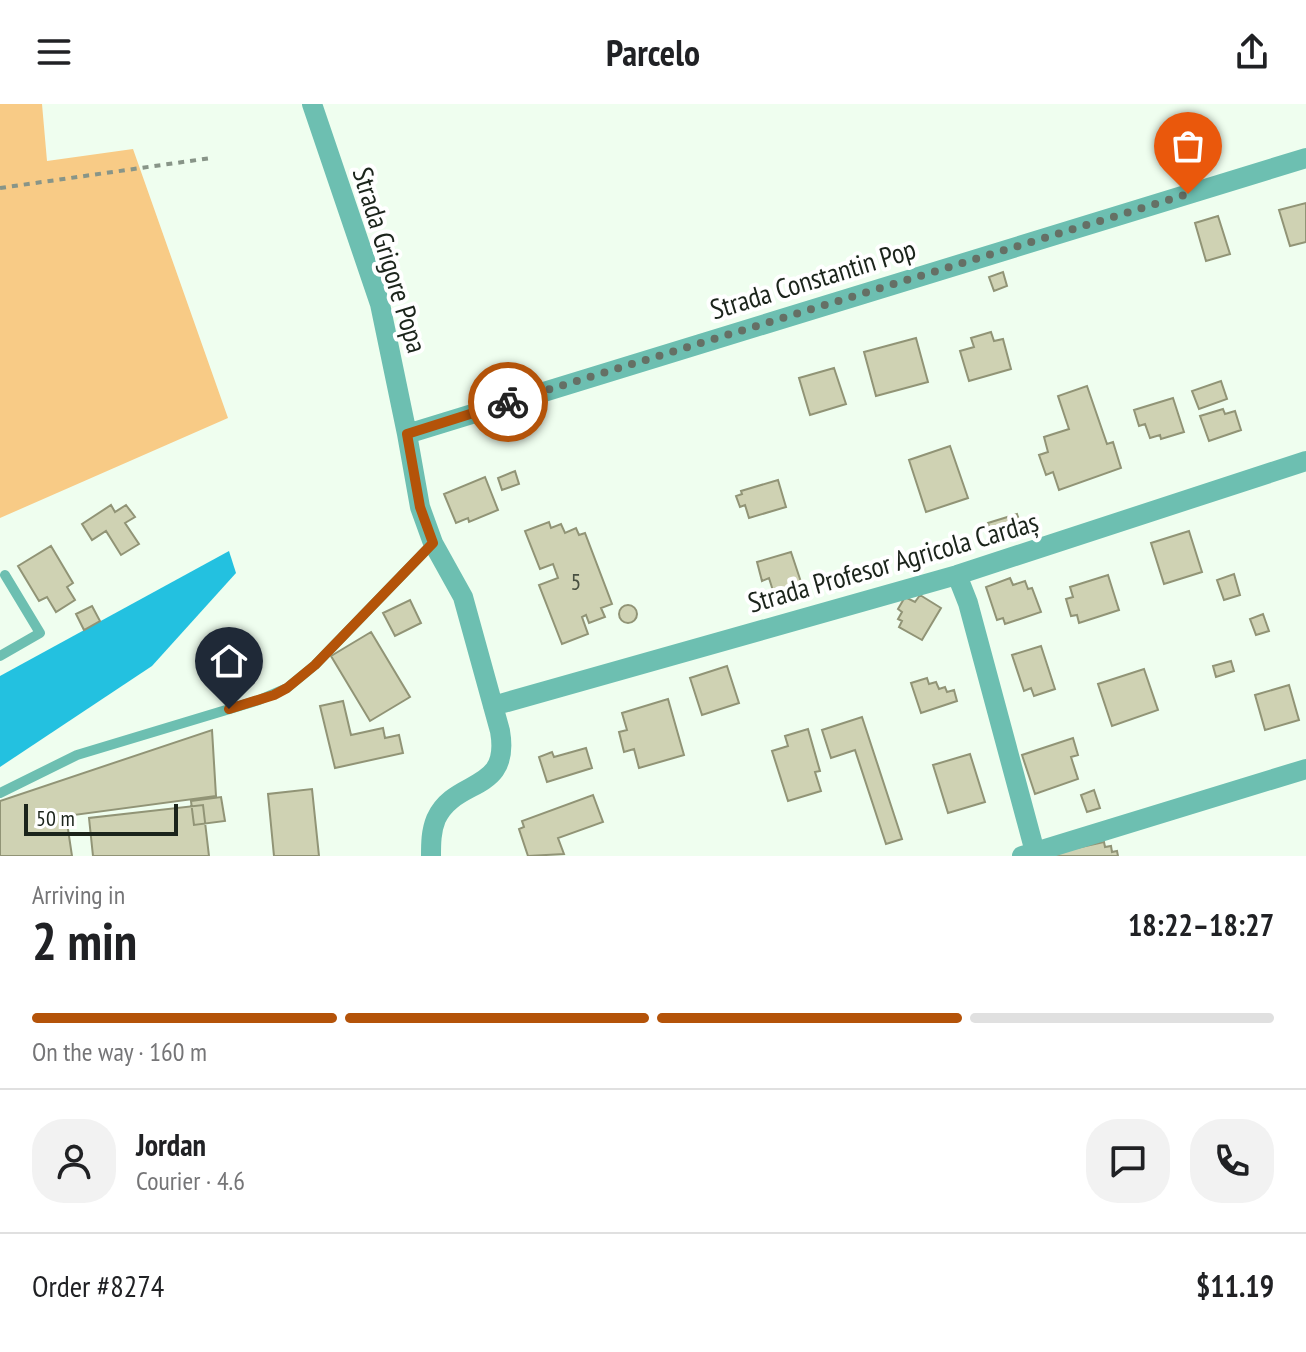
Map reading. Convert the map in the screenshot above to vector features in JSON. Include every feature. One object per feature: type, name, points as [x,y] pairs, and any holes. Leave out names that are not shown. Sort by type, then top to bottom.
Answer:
[{"type":"street","name":"Strada Grigore Popa","points":[[312,104],[380,304],[407,434]]},
{"type":"street","name":"Strada Constantin Pop","points":[[407,434],[1306,158]]},
{"type":"street","points":[[407,434],[420,507],[433,543],[463,597],[503,748],[498,768],[444,807],[436,819],[431,856]]},
{"type":"street","name":"Strada Profesor Agricola Cardaș","points":[[493,706],[957,575],[1306,461]]},
{"type":"street","points":[[957,575],[968,603],[1028,854],[1306,769]]},
{"type":"lane","points":[[0,793],[77,755],[259,700],[287,688],[315,665],[433,543]]},
{"type":"lane","points":[[0,656],[40,633],[5,575]]},
{"type":"path","points":[[0,188],[211,158]]},
{"type":"shaded area","points":[[0,104],[42,104],[47,161],[133,149],[228,418],[0,518]]},
{"type":"water","points":[[229,551],[236,573],[152,666],[0,767],[0,676]]},
{"type":"building","points":[[1306,203],[1306,242],[1290,246],[1279,210]]},
{"type":"building","points":[[1218,216],[1230,254],[1206,261],[1195,223]]},
{"type":"building","points":[[1003,272],[1007,286],[994,291],[989,277]]},
{"type":"building","points":[[991,332],[994,341],[1003,339],[1011,369],[969,381],[960,351],[974,347],[971,338]]},
{"type":"building","points":[[916,338],[928,382],[876,396],[864,352]]},
{"type":"building","points":[[834,368],[846,404],[810,415],[799,378]]},
{"type":"building","points":[[1221,381],[1227,399],[1199,409],[1192,391]]},
{"type":"building","points":[[1087,386],[1107,444],[1113,442],[1121,468],[1059,490],[1053,472],[1046,475],[1039,455],[1048,452],[1044,437],[1069,429],[1058,396]]},
{"type":"building","points":[[1173,398],[1184,432],[1161,439],[1160,435],[1150,438],[1145,424],[1139,426],[1134,410]]},
{"type":"building","points":[[1223,409],[1225,414],[1235,411],[1241,430],[1209,441],[1200,416]]},
{"type":"building","points":[[950,446],[968,498],[926,512],[909,460]]},
{"type":"building","points":[[515,471],[519,484],[502,490],[498,478]]},
{"type":"building","points":[[485,477],[498,510],[469,522],[468,518],[456,523],[444,494]]},
{"type":"building","points":[[778,480],[786,507],[749,518],[745,505],[740,507],[736,496],[742,494],[741,491]]},
{"type":"building","points":[[111,505],[115,512],[126,505],[135,517],[125,523],[139,544],[121,555],[106,531],[92,540],[82,524]]},
{"type":"building","points":[[1017,514],[1023,531],[993,540],[988,523]]},
{"type":"building","points":[[549,522],[551,528],[561,524],[565,533],[576,528],[579,535],[585,533],[612,604],[601,608],[605,617],[589,623],[586,615],[582,617],[588,634],[562,644],[539,585],[558,578],[553,564],[540,569],[525,531]]},
{"type":"building","points":[[1189,531],[1202,572],[1164,584],[1151,543]]},
{"type":"building","points":[[51,546],[73,583],[67,587],[75,600],[56,612],[47,597],[39,601],[18,566]]},
{"type":"building","points":[[791,552],[802,585],[774,594],[769,578],[762,581],[757,562]]},
{"type":"building","points":[[1234,574],[1240,595],[1224,600],[1217,580]]},
{"type":"building","points":[[1108,575],[1119,610],[1079,623],[1077,615],[1071,616],[1066,599],[1073,597],[1070,587]]},
{"type":"building","points":[[1010,578],[1013,585],[1025,581],[1028,589],[1032,588],[1041,612],[1005,624],[1003,618],[997,620],[986,587]]},
{"type":"building","points":[[920,595],[941,608],[922,640],[899,627],[902,621],[898,619],[902,612],[898,609],[905,597],[915,602]]},
{"type":"building","points":[[410,600],[421,623],[395,636],[383,613]]},
{"type":"building","points":[[624,605],[632,605],[637,614],[635,621],[624,623],[619,618],[619,610]]},
{"type":"building","points":[[92,606],[100,621],[84,630],[76,614]]},
{"type":"building","points":[[1263,614],[1269,631],[1256,635],[1250,619]]},
{"type":"building","points":[[371,632],[410,697],[370,721],[331,656]]},
{"type":"building","points":[[1041,646],[1055,689],[1034,696],[1031,688],[1024,691],[1012,655]]},
{"type":"building","points":[[1231,661],[1234,671],[1216,677],[1213,666]]},
{"type":"building","points":[[727,666],[739,703],[702,715],[690,678]]},
{"type":"building","points":[[1144,669],[1158,710],[1112,726],[1098,684]]},
{"type":"building","points":[[927,678],[929,684],[936,682],[939,689],[945,687],[947,692],[954,690],[957,701],[921,713],[911,683]]},
{"type":"building","points":[[1289,685],[1299,720],[1265,730],[1255,695]]},
{"type":"building","points":[[668,699],[684,755],[639,768],[634,749],[624,752],[619,732],[627,730],[622,713]]},
{"type":"building","points":[[343,701],[351,735],[383,728],[385,738],[399,735],[403,753],[335,768],[320,706]]},
{"type":"building","points":[[862,717],[902,839],[886,844],[855,750],[831,758],[822,730]]},
{"type":"building","points":[[808,729],[820,771],[815,772],[821,791],[788,801],[772,751],[788,746],[785,736]]},
{"type":"building","points":[[212,730],[216,796],[66,816],[72,856],[0,856],[0,801]]},
{"type":"building","points":[[1073,738],[1078,755],[1071,757],[1078,779],[1035,794],[1022,755]]},
{"type":"building","points":[[586,748],[592,768],[547,782],[539,757],[552,752],[554,757]]},
{"type":"building","points":[[970,754],[985,802],[948,813],[933,765]]},
{"type":"building","points":[[312,789],[319,856],[274,856],[268,794]]},
{"type":"building","points":[[1094,790],[1100,808],[1087,812],[1081,795]]},
{"type":"building","points":[[593,795],[603,822],[558,838],[564,854],[528,856],[519,829],[524,827],[522,821]]},
{"type":"building","points":[[221,797],[225,821],[194,825],[191,801]]},
{"type":"building","points":[[203,805],[209,856],[93,856],[89,818]]},
{"type":"building","points":[[1104,842],[1105,847],[1111,846],[1112,852],[1117,851],[1118,856],[1040,856]]},
{"type":"way so far","points":[[508,402],[1188,194]]},
{"type":"route","points":[[229,709],[287,688],[315,665],[433,543],[420,507],[407,434],[508,402]]}]
